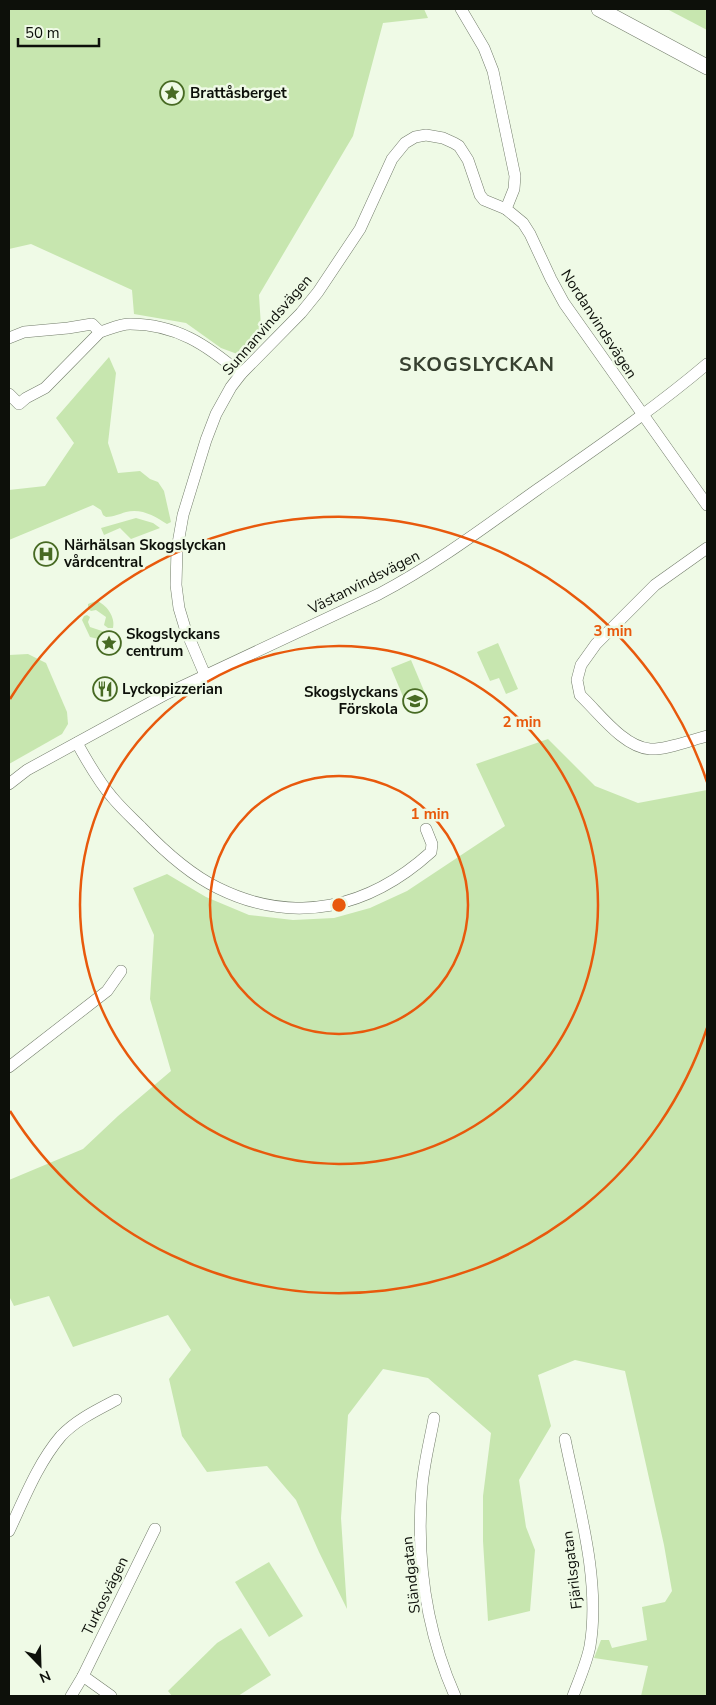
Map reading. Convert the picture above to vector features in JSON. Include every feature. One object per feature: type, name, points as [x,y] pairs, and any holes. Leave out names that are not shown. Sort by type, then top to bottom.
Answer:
[{"type":"main road","points":[[599,9],[707,67]]},
{"type":"street","points":[[461,9],[484,48],[497,85],[514,176],[514,189],[506,209]]},
{"type":"street","name":"Sunnanvindsvägen","points":[[205,675],[184,628],[177,600],[178,541],[183,515],[206,440],[216,414],[241,374],[301,313],[318,292],[360,229],[392,160],[404,143],[415,137],[426,135],[443,138],[454,143],[466,156],[480,195],[484,200],[506,209]]},
{"type":"street","name":"Nordanvindsvägen","points":[[506,209],[523,222],[560,297],[707,505]]},
{"type":"street","points":[[9,338],[24,332],[92,324],[100,332]]},
{"type":"street","points":[[9,394],[19,404],[45,388],[100,332],[129,324],[160,326],[179,332],[203,345],[241,374]]},
{"type":"street","name":"Västanvindsvägen","points":[[9,784],[27,770],[205,675],[379,594],[413,576],[642,415],[707,364]]},
{"type":"street","points":[[707,548],[656,585],[624,614],[596,644],[581,665],[577,680],[580,695],[628,741],[641,747],[651,749],[707,736]]},
{"type":"street","points":[[77,743],[94,772],[112,797],[160,846],[188,870],[217,888],[239,897],[272,906],[306,909],[329,907],[353,901],[374,892],[396,880],[431,852],[432,844],[426,829]]},
{"type":"street","points":[[9,1068],[107,991],[121,971]]},
{"type":"street","points":[[9,1531],[40,1468],[62,1435],[85,1416],[116,1400]]},
{"type":"street","name":"Sländgatan","points":[[434,1418],[422,1485],[420,1551],[428,1612],[444,1671],[454,1696]]},
{"type":"street","name":"Fjärilsgatan","points":[[565,1439],[588,1553],[594,1601],[590,1647],[573,1696]]},
{"type":"street","name":"Turkosvägen","points":[[72,1696],[155,1529]]},
{"type":"street","points":[[83,1676],[111,1696]]},
{"type":"green space","points":[[9,9],[424,9],[428,18],[383,23],[353,136],[259,295],[261,327],[256,349],[240,355],[221,348],[186,323],[134,314],[132,290],[31,244],[9,249]]},
{"type":"green space","points":[[667,9],[707,9],[707,30]]},
{"type":"green space","points":[[109,357],[116,373],[108,443],[118,473],[140,471],[150,479],[158,482],[164,491],[171,522],[167,524],[153,516],[137,511],[106,517],[101,510],[93,505],[9,540],[9,490],[45,486],[74,443],[56,418]]},
{"type":"green space","points":[[136,518],[153,523],[160,528],[131,539],[120,528],[104,535],[101,528]]},
{"type":"green space","points":[[96,601],[100,602],[112,616],[113,628],[108,628],[104,625],[106,617],[96,610],[91,611],[88,609],[88,604]]},
{"type":"green space","points":[[87,615],[90,617],[88,622],[90,627],[105,632],[109,637],[108,640],[104,642],[90,637],[82,620]]},
{"type":"green space","points":[[498,643],[518,689],[506,694],[499,678],[490,681],[477,652]]},
{"type":"green space","points":[[28,654],[46,663],[67,712],[68,724],[62,734],[9,764],[9,655]]},
{"type":"green space","points":[[411,660],[427,698],[407,706],[391,668]]},
{"type":"green space","points":[[548,739],[595,786],[638,803],[707,790],[707,1696],[641,1696],[648,1666],[594,1658],[601,1640],[609,1640],[612,1648],[647,1640],[642,1607],[665,1602],[672,1591],[664,1545],[625,1371],[575,1360],[538,1375],[551,1426],[519,1480],[526,1527],[535,1550],[530,1611],[488,1621],[483,1541],[483,1496],[491,1433],[428,1378],[383,1369],[348,1415],[341,1518],[347,1609],[296,1500],[267,1466],[207,1472],[182,1436],[169,1379],[191,1350],[168,1315],[73,1347],[49,1296],[14,1306],[9,1296],[9,1180],[83,1149],[171,1071],[150,999],[154,935],[133,888],[167,874],[206,897],[249,915],[293,920],[334,918],[370,908],[407,891],[505,826],[476,764]]},
{"type":"green space","points":[[269,1562],[303,1616],[269,1637],[235,1582]]},
{"type":"green space","points":[[241,1628],[271,1675],[238,1696],[172,1696],[168,1691],[217,1643]]},
{"type":"place","name":"Brattåsberget","points":[[172,93]]},
{"type":"place","name":"Närhälsan Skogslyckan vårdcentral","points":[[46,554]]},
{"type":"place","name":"Skogslyckans centrum","points":[[109,643]]},
{"type":"place","name":"Lyckopizzerian","points":[[105,689]]},
{"type":"place","name":"Skogslyckans Förskola","points":[[415,701]]},
{"type":"district","name":"SKOGSLYCKAN","points":[[477,364]]}]
